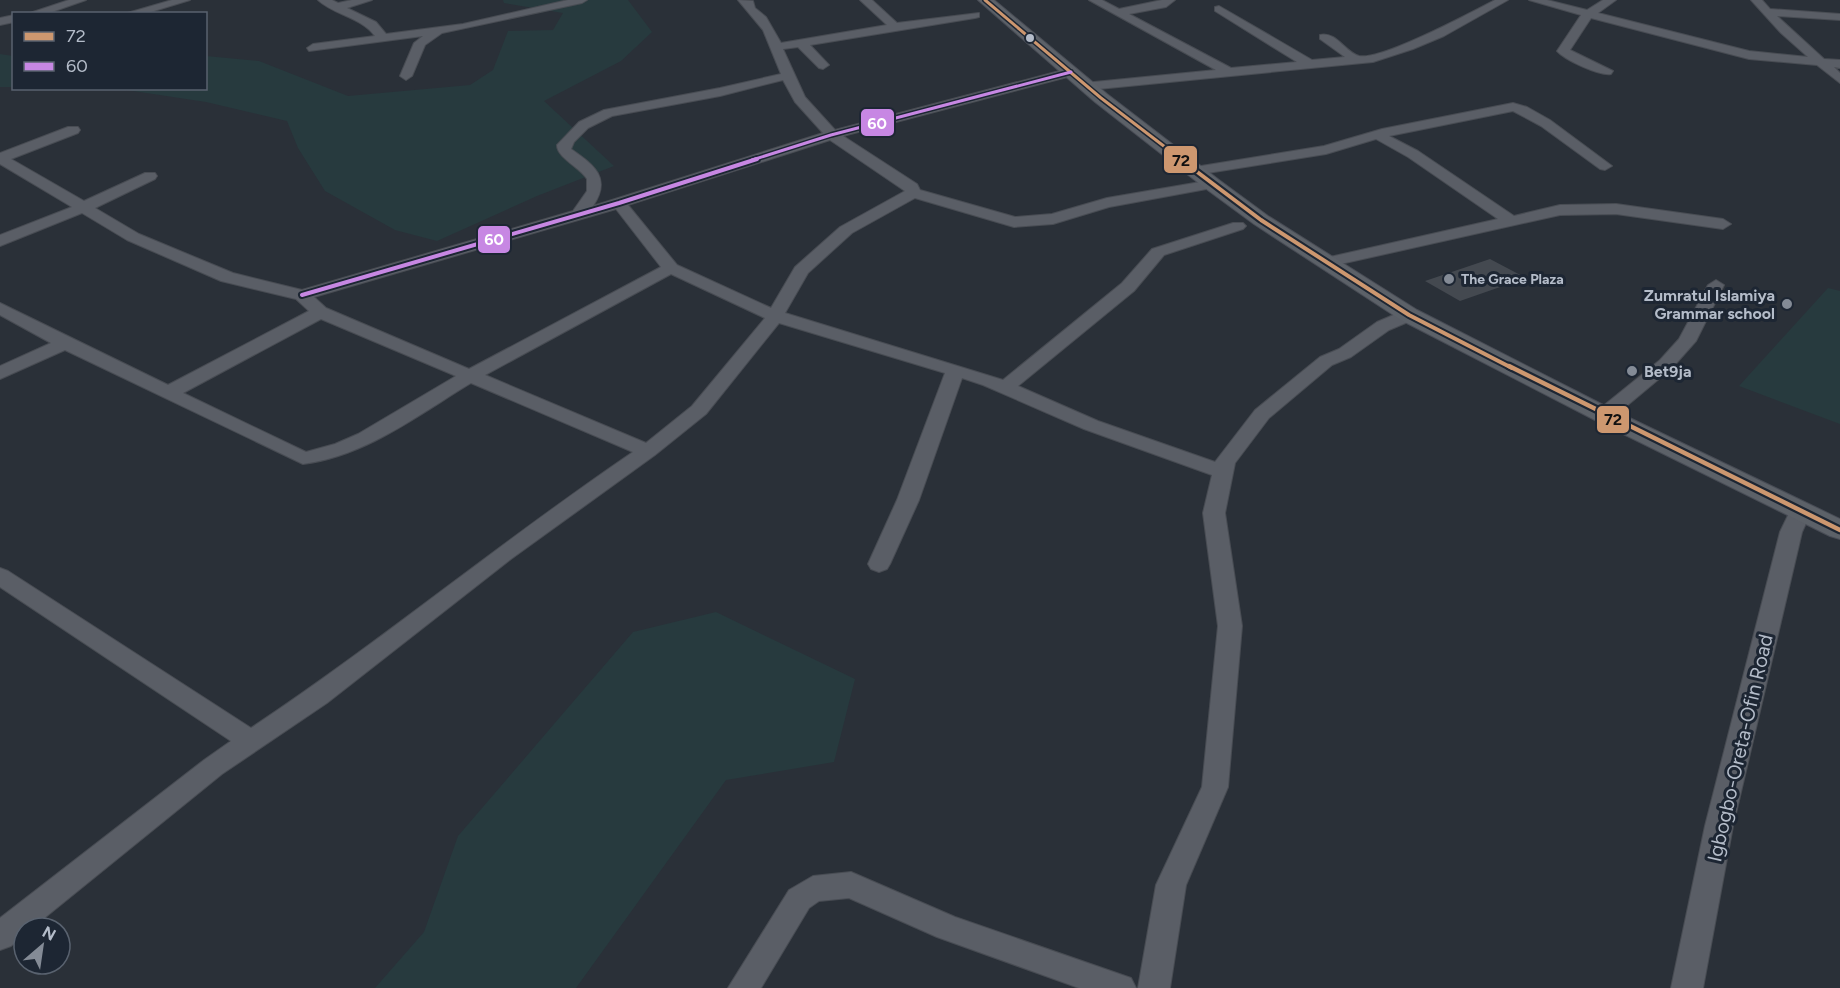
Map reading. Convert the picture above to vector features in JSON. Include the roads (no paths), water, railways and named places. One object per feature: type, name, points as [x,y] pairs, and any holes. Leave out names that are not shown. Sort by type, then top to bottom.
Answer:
[{"type":"main road","points":[[980,8],[1010,23],[1261,220],[1409,315],[1840,530]]},
{"type":"street","points":[[39,12],[81,0]]},
{"type":"street","points":[[137,12],[185,0]]},
{"type":"street","points":[[323,0],[372,24],[383,38]]},
{"type":"street","points":[[335,7],[367,0]]},
{"type":"street","points":[[313,48],[441,31],[582,0]]},
{"type":"street","points":[[743,0],[749,3],[749,9],[764,21],[777,47],[786,76],[800,100],[831,135],[912,187],[913,193]]},
{"type":"street","points":[[865,0],[894,27]]},
{"type":"street","points":[[1094,0],[1186,46],[1227,71]]},
{"type":"street","points":[[1118,13],[1162,5],[1170,0]]},
{"type":"street","points":[[1088,86],[1373,58],[1410,48],[1438,36],[1503,0]]},
{"type":"street","points":[[1534,0],[1749,55],[1840,64]]},
{"type":"street","points":[[1607,71],[1571,57],[1563,51],[1588,14],[1611,0]]},
{"type":"street","points":[[1756,0],[1840,80]]},
{"type":"street","points":[[777,47],[894,27],[980,8]]},
{"type":"street","points":[[1219,9],[1309,64]]},
{"type":"street","points":[[1767,12],[1840,17]]},
{"type":"street","points":[[406,76],[420,43],[441,31]]},
{"type":"street","points":[[1324,37],[1356,59]]},
{"type":"street","points":[[801,43],[823,65]]},
{"type":"street","points":[[302,295],[620,203],[831,135],[1071,72]]},
{"type":"street","points":[[580,213],[595,189],[594,178],[564,150],[564,145],[577,128],[592,119],[609,114],[786,76]]},
{"type":"street","points":[[0,936],[213,767],[318,696],[503,554],[648,451],[699,410],[754,345],[775,316],[801,270],[846,230],[913,193],[1014,222],[1053,219],[1204,177],[1326,150],[1378,135],[1517,107],[1533,114],[1589,157],[1605,166]]},
{"type":"street","points":[[0,158],[73,130]]},
{"type":"street","points":[[1378,135],[1413,154],[1512,221]]},
{"type":"street","points":[[0,158],[133,237],[227,276],[302,295],[320,312],[648,451]]},
{"type":"street","points":[[0,241],[82,208],[150,176]]},
{"type":"street","points":[[620,203],[670,268],[775,316],[1005,388],[1091,425],[1223,472]]},
{"type":"street","points":[[1327,262],[1560,210],[1616,209],[1723,224]]},
{"type":"street","points":[[1005,388],[1128,287],[1158,252],[1238,226]]},
{"type":"street","points":[[0,308],[65,343],[303,459],[318,459],[355,443],[473,375],[670,268]]},
{"type":"street","points":[[1604,414],[1666,364],[1687,341],[1716,285]]},
{"type":"street","points":[[168,393],[320,312]]},
{"type":"street","points":[[1154,988],[1171,885],[1215,787],[1230,626],[1214,513],[1225,462],[1262,414],[1326,361],[1345,353],[1383,326],[1409,315]]},
{"type":"street","points":[[0,373],[65,343]]},
{"type":"street","points":[[879,564],[908,500],[955,371]]},
{"type":"street","name":"Igbogbo-Oreta-Ofin Road","points":[[1687,988],[1730,781],[1791,532],[1801,510]]},
{"type":"street","points":[[0,576],[251,741]]},
{"type":"street","points":[[744,988],[799,899],[813,889],[851,885],[948,928],[1120,988]]},
{"type":"place","name":"The Grace Plaza","points":[[1449,279]]},
{"type":"place","name":"Zumratul Islamiya Grammar school","points":[[1787,304]]},
{"type":"place","name":"Bet9ja","points":[[1632,371]]}]
